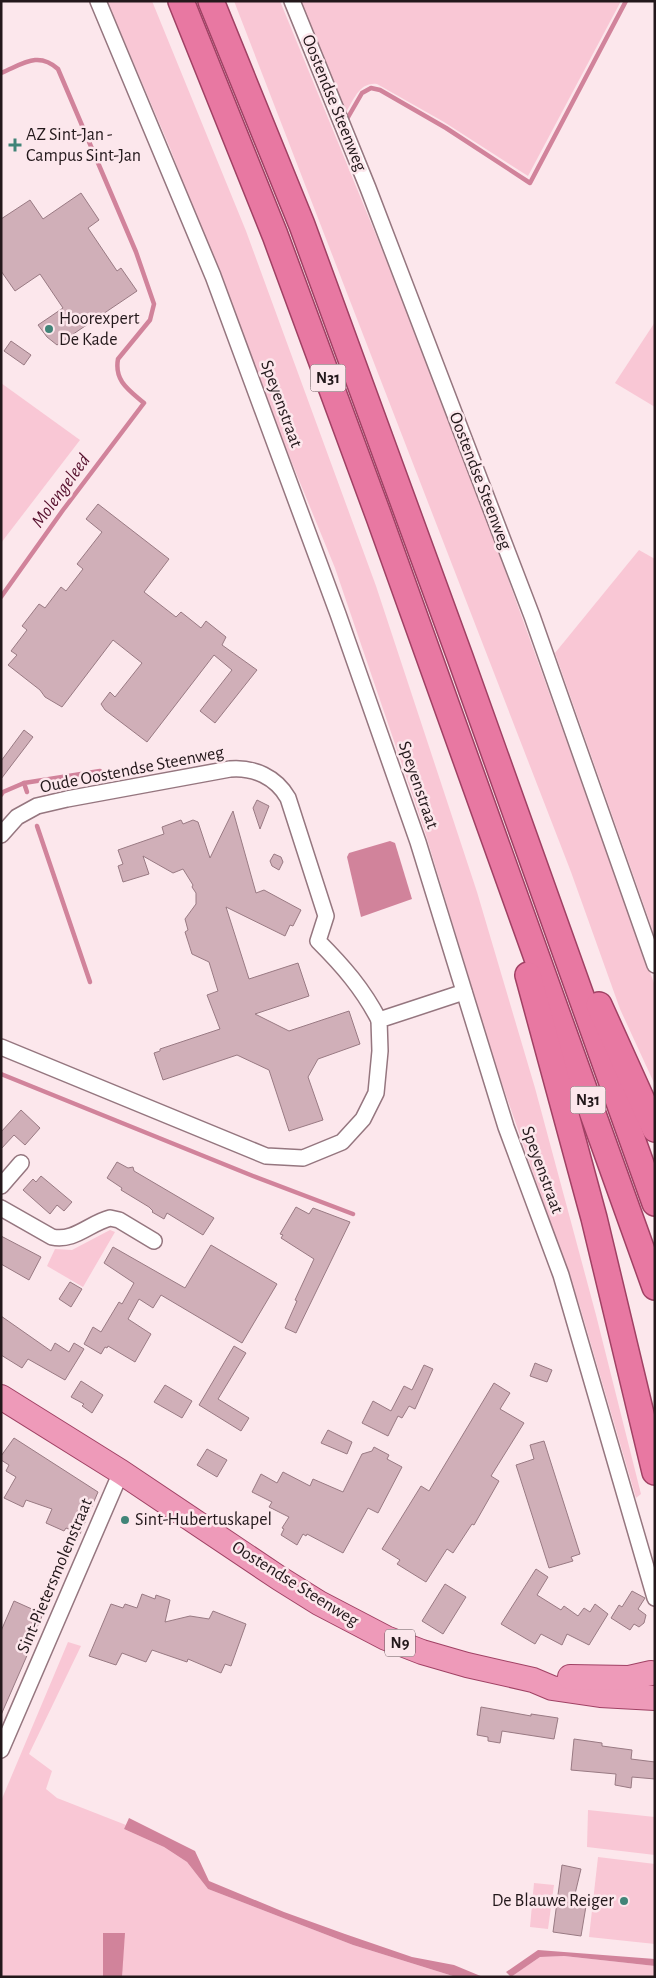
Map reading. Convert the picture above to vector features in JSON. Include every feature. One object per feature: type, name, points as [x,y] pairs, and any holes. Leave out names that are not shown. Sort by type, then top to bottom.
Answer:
[{"type":"highway","name":"N31","points":[[181,1],[275,235],[655,1287]]},
{"type":"highway","name":"N31","points":[[211,1],[302,225],[463,666],[655,1203]]},
{"type":"highway","points":[[521,913],[528,977],[594,1218],[655,1472]]},
{"type":"highway","points":[[573,972],[596,999],[655,1129]]},
{"type":"main road","name":"Oostendse Steenweg","points":[[1,1397],[120,1472],[279,1578],[386,1638],[422,1652],[467,1665],[533,1680],[553,1676],[601,1679],[629,1678],[654,1683]]},
{"type":"street","name":"Speyenstraat","points":[[98,1],[209,267],[254,384],[338,614],[418,842],[506,1127],[562,1275],[655,1598]]},
{"type":"street","name":"Oostendse Steenweg","points":[[292,1],[368,188],[532,616],[655,965]]},
{"type":"street","name":"Oude Oostendse Steenweg","points":[[1,835],[17,817],[37,806],[67,799],[230,769],[241,768],[269,777],[278,783],[288,798],[326,916],[318,941],[344,967],[379,1020],[380,1052],[376,1094],[363,1119],[342,1142],[303,1158],[266,1156],[1,1047]]},
{"type":"street","points":[[379,1020],[464,992]]},
{"type":"street","points":[[1,1186],[20,1163]]},
{"type":"street","points":[[1,1208],[52,1237],[61,1239],[71,1237],[110,1218],[121,1222],[154,1241]]},
{"type":"street","name":"Sint-Pietersmolenstraat","points":[[1,1750],[120,1472]]},
{"type":"shaded area","points":[[107,1],[152,1],[246,231],[376,586],[477,892],[535,1088],[596,1315],[641,1494],[636,1498],[580,1307],[494,1061],[425,832],[335,568],[251,363],[170,148]]},
{"type":"shaded area","points":[[234,1],[280,1],[442,396],[655,986],[655,1085],[620,1009],[571,872]]},
{"type":"shaded area","points":[[299,1],[621,1],[528,176],[444,122],[377,84],[371,84],[361,89],[345,114]]},
{"type":"shaded area","points":[[655,322],[655,407],[615,383]]},
{"type":"shaded area","points":[[1,383],[80,440],[1,543]]},
{"type":"shaded area","points":[[639,550],[655,559],[655,937],[555,653]]},
{"type":"shaded area","points":[[390,841],[395,843],[412,899],[361,917],[347,857],[349,853]]},
{"type":"shaded area","points":[[110,1230],[115,1232],[83,1287],[47,1266],[55,1249],[72,1250]]},
{"type":"shaded area","points":[[68,1642],[81,1646],[29,1754],[52,1771],[46,1789],[57,1798],[126,1825],[124,1829],[164,1847],[187,1862],[208,1889],[353,1945],[456,1977],[1,1977],[1,1801]]},
{"type":"shaded area","name":"De Blauwe Reiger","points":[[588,1810],[655,1817],[655,1855],[587,1847]]},
{"type":"shaded area","points":[[129,1818],[195,1851],[209,1881],[284,1912],[345,1934],[412,1957],[454,1965],[483,1977],[456,1977],[353,1945],[208,1889],[187,1862],[164,1847],[124,1829]]},
{"type":"shaded area","name":"De Blauwe Reiger","points":[[598,1857],[655,1864],[655,1944],[589,1937]]},
{"type":"shaded area","name":"De Blauwe Reiger","points":[[534,1883],[554,1885],[548,1929],[530,1927]]},
{"type":"shaded area","points":[[103,1933],[125,1933],[122,1977],[103,1977]]},
{"type":"shaded area","points":[[538,1950],[655,1959],[655,1966],[564,1956],[540,1957],[511,1977],[506,1972]]},
{"type":"shaded area","points":[[564,1956],[655,1966],[655,1977],[511,1977],[540,1957]]},
{"type":"building","points":[[81,193],[99,220],[88,228],[117,271],[121,268],[137,291],[57,345],[47,337],[38,325],[63,308],[40,274],[15,291],[1,271],[1,219],[30,200],[43,219]]},
{"type":"building","points":[[11,341],[31,355],[24,365],[4,351]]},
{"type":"building","points":[[98,504],[169,559],[144,592],[176,617],[181,612],[201,628],[206,621],[226,637],[222,645],[257,670],[215,723],[200,711],[232,670],[214,655],[147,742],[105,710],[101,704],[110,692],[115,697],[142,663],[113,640],[62,707],[45,697],[40,690],[8,665],[17,655],[11,651],[27,630],[22,626],[39,604],[45,608],[61,587],[66,591],[83,569],[77,564],[102,532],[86,519]]},
{"type":"building","points":[[24,730],[33,737],[1,779],[1,761]]},
{"type":"building","points":[[257,800],[269,806],[260,829],[253,808]]},
{"type":"building","points":[[233,811],[256,893],[264,890],[301,910],[293,926],[290,925],[285,936],[226,907],[249,979],[298,963],[309,996],[255,1014],[289,1031],[349,1011],[360,1044],[318,1059],[308,1077],[323,1120],[289,1131],[269,1070],[237,1055],[163,1080],[154,1053],[160,1051],[160,1049],[220,1029],[207,995],[218,991],[209,962],[192,954],[185,932],[188,930],[185,919],[196,904],[196,893],[183,869],[173,873],[143,856],[149,874],[123,882],[118,866],[123,864],[118,850],[164,834],[162,827],[181,820],[183,824],[193,820],[198,822],[210,858]]},
{"type":"building","points":[[274,854],[281,857],[283,862],[279,870],[272,866],[270,861]]},
{"type":"building","points":[[21,1110],[40,1128],[25,1145],[14,1135],[1,1149],[1,1132]]},
{"type":"building","points":[[117,1162],[128,1168],[133,1167],[134,1171],[214,1218],[203,1235],[167,1213],[164,1219],[152,1212],[149,1207],[121,1190],[122,1188],[107,1178]]},
{"type":"building","points":[[41,1176],[72,1202],[64,1211],[57,1205],[50,1214],[23,1190],[33,1179],[36,1182]]},
{"type":"building","points":[[296,1207],[309,1214],[313,1208],[350,1222],[296,1333],[285,1328],[297,1301],[295,1300],[314,1259],[281,1238],[283,1235],[280,1234]]},
{"type":"building","points":[[1,1236],[41,1257],[29,1280],[1,1264]]},
{"type":"building","points":[[211,1245],[277,1284],[242,1343],[161,1295],[153,1308],[139,1299],[128,1319],[151,1334],[135,1362],[108,1346],[107,1348],[105,1347],[101,1354],[84,1344],[93,1327],[101,1332],[119,1302],[122,1304],[134,1283],[104,1263],[113,1247],[185,1288]]},
{"type":"building","points":[[70,1282],[82,1289],[71,1307],[59,1299]]},
{"type":"building","points":[[1,1316],[51,1351],[55,1343],[69,1352],[74,1343],[84,1349],[65,1380],[28,1359],[22,1368],[1,1355]]},
{"type":"building","points":[[234,1346],[246,1353],[218,1399],[249,1418],[241,1431],[199,1405]]},
{"type":"building","points":[[535,1363],[552,1370],[547,1382],[530,1376]]},
{"type":"building","points":[[424,1365],[433,1369],[415,1409],[409,1406],[402,1418],[398,1416],[388,1436],[362,1423],[373,1401],[391,1411],[404,1386],[412,1390]]},
{"type":"building","points":[[81,1381],[103,1395],[92,1413],[82,1406],[84,1404],[71,1397]]},
{"type":"building","points":[[494,1383],[510,1393],[500,1409],[524,1423],[491,1476],[499,1481],[474,1525],[472,1524],[453,1553],[447,1549],[426,1582],[397,1564],[400,1560],[382,1549],[421,1486],[429,1491]]},
{"type":"building","points":[[165,1385],[192,1401],[182,1418],[154,1402]]},
{"type":"building","points":[[328,1430],[352,1442],[347,1454],[321,1443]]},
{"type":"building","points":[[14,1438],[98,1492],[80,1534],[66,1528],[64,1531],[46,1523],[52,1509],[26,1500],[23,1507],[4,1498],[16,1477],[6,1471],[9,1465],[1,1460],[1,1456]]},
{"type":"building","points":[[544,1441],[580,1554],[571,1557],[573,1561],[549,1568],[516,1465],[534,1459],[530,1445]]},
{"type":"building","points":[[374,1447],[389,1455],[387,1459],[402,1467],[378,1513],[368,1508],[343,1553],[307,1534],[306,1536],[303,1534],[297,1545],[281,1535],[284,1529],[282,1528],[289,1517],[269,1507],[272,1502],[252,1492],[261,1474],[277,1483],[283,1472],[310,1486],[313,1479],[343,1492],[362,1454],[372,1451]]},
{"type":"building","points":[[207,1449],[227,1460],[217,1477],[197,1465]]},
{"type":"building","points":[[536,1569],[548,1577],[537,1595],[561,1610],[564,1606],[578,1616],[584,1608],[590,1612],[595,1604],[608,1614],[589,1645],[567,1634],[562,1645],[541,1634],[535,1644],[501,1624]]},
{"type":"building","points":[[445,1584],[466,1597],[443,1634],[422,1621]]},
{"type":"building","points":[[632,1591],[645,1598],[638,1609],[646,1615],[644,1623],[639,1627],[634,1624],[630,1630],[611,1618],[619,1605],[622,1607]]},
{"type":"building","points":[[142,1594],[155,1599],[156,1595],[170,1600],[165,1622],[190,1616],[209,1619],[213,1611],[246,1624],[231,1666],[225,1664],[221,1673],[188,1659],[187,1662],[152,1650],[146,1662],[122,1653],[116,1665],[89,1656],[111,1604],[123,1608],[125,1604],[137,1608]]},
{"type":"building","points":[[14,1601],[43,1614],[37,1627],[39,1628],[1,1715],[1,1631]]},
{"type":"building","points":[[481,1707],[531,1716],[531,1714],[558,1718],[554,1739],[502,1731],[500,1743],[488,1741],[488,1737],[477,1735]]},
{"type":"building","points":[[574,1739],[602,1743],[602,1746],[632,1750],[631,1759],[655,1762],[655,1779],[632,1777],[631,1788],[615,1785],[616,1774],[571,1770]]},
{"type":"building","points":[[562,1865],[581,1869],[575,1894],[587,1900],[581,1936],[553,1932]]},
{"type":"waterway","points":[[347,119],[362,93],[371,88],[380,90],[446,128],[530,183],[626,1]]},
{"type":"waterway","name":"Molengeleed","points":[[1,73],[23,63],[37,60],[44,61],[58,69],[136,252],[154,304],[150,320],[118,359],[117,367],[124,384],[144,403],[63,510],[1,597]]},
{"type":"waterway","points":[[27,792],[24,783],[100,771]]},
{"type":"waterway","points":[[1,795],[3,792],[24,783]]},
{"type":"waterway","points":[[37,826],[90,982]]},
{"type":"waterway","points":[[1,1074],[253,1176],[353,1214]]},
{"type":"place","name":"AZ Sint-Jan - Campus Sint-Jan","points":[[15,145]]},
{"type":"place","name":"Hoorexpert De Kade","points":[[49,329]]},
{"type":"place","name":"Sint-Hubertuskapel","points":[[125,1520]]},
{"type":"place","name":"De Blauwe Reiger","points":[[624,1901]]}]
